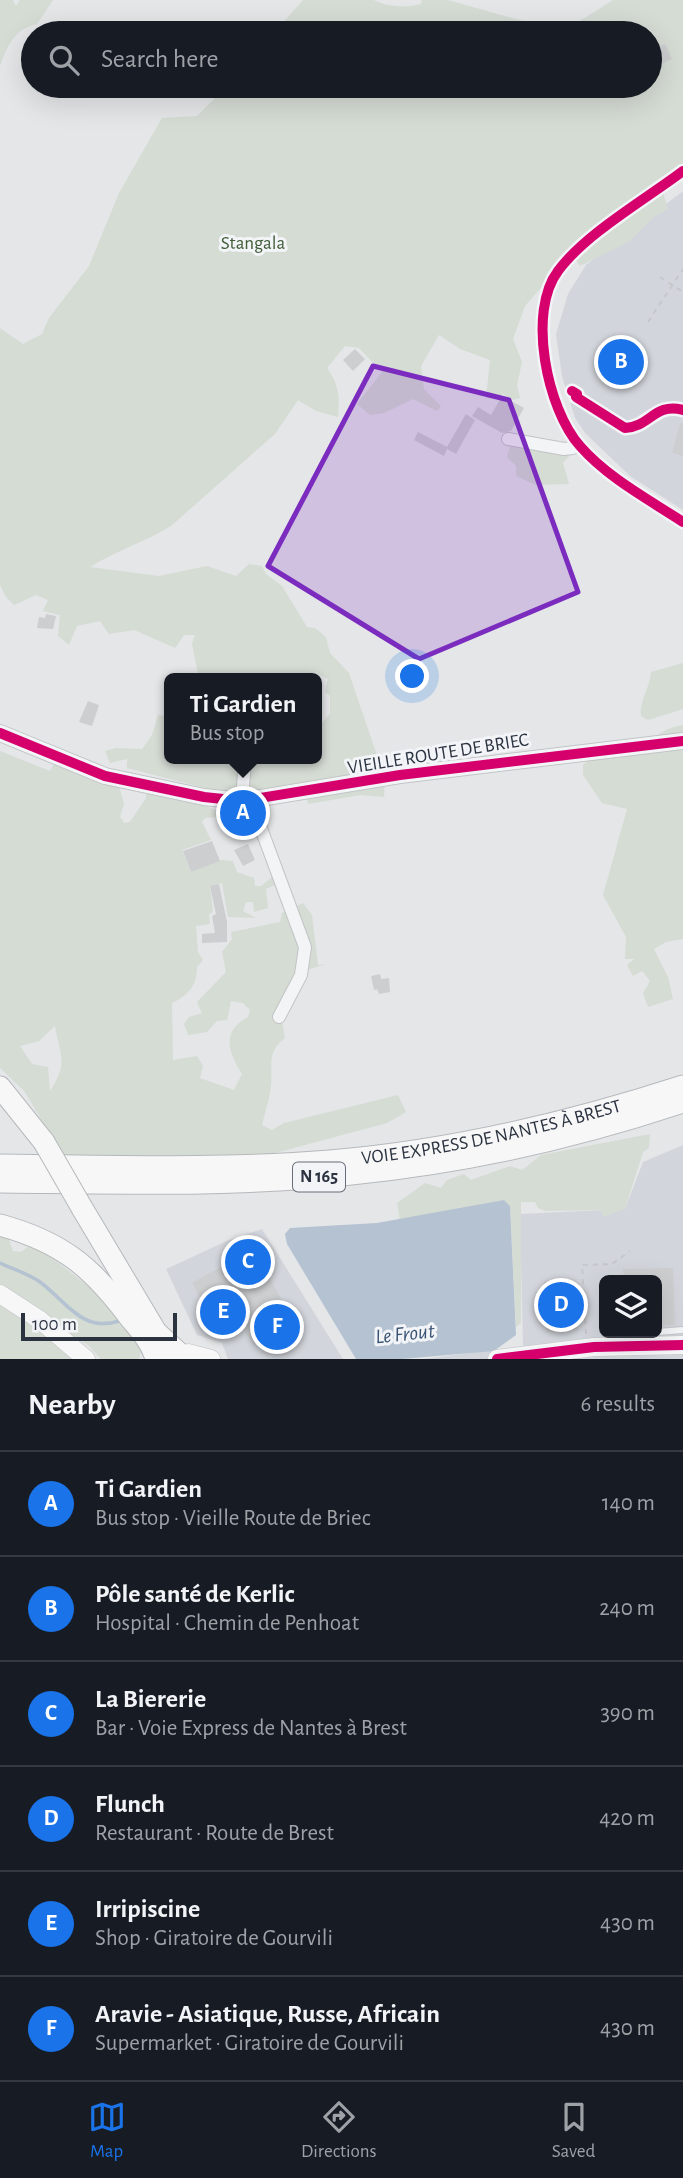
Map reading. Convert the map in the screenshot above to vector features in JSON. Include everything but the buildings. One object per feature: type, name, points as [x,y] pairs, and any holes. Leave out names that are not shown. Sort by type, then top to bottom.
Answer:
[{"type":"highway","name":"VOIE EXPRESS DE NANTES À BREST","points":[[0,1165],[211,1167],[367,1157],[530,1129],[683,1086]]},
{"type":"highway","points":[[0,1087],[44,1142],[156,1332],[174,1356]]},
{"type":"highway","name":"VOIE EXPRESS DE NANTES À BREST","points":[[0,1182],[175,1184],[350,1175],[485,1154],[683,1104]]},
{"type":"highway","points":[[0,1225],[44,1239],[87,1267],[144,1335],[156,1359]]},
{"type":"main road","points":[[0,1294],[40,1320],[86,1359]]},
{"type":"main road","points":[[534,1357],[586,1348],[608,1338]]},
{"type":"main road","points":[[617,1338],[683,1348]]},
{"type":"main road","points":[[503,1359],[683,1348]]},
{"type":"main road","points":[[174,1356],[195,1353],[212,1359]]},
{"type":"street","points":[[683,171],[575,252],[553,278],[545,294],[541,323],[546,360],[561,410],[577,443],[625,484],[683,522]]},
{"type":"street","points":[[508,439],[564,449],[573,448],[577,443]]},
{"type":"street","name":"VIEILLE ROUTE DE BRIEC","points":[[0,733],[105,776],[204,797],[248,800],[413,773],[683,741]]},
{"type":"street","points":[[245,764],[248,800],[305,947],[301,975],[279,1017]]},
{"type":"lane","points":[[662,1332],[683,1330]]},
{"type":"path","points":[[648,322],[683,269]]},
{"type":"path","points":[[660,277],[683,292]]},
{"type":"path","points":[[572,391],[577,394],[576,397],[625,428],[635,426],[664,408],[683,411]]},
{"type":"path","points":[[586,1348],[582,1265],[612,1264],[630,1251]]},
{"type":"highlighted area","points":[[373,366],[509,400],[578,592],[419,659],[268,566]]},
{"type":"shaded area","points":[[683,191],[683,510],[630,476],[585,433],[575,418],[562,376],[556,334],[568,294],[586,265]]},
{"type":"shaded area","points":[[683,1145],[683,1359],[424,1359],[523,1346],[520,1214],[625,1209],[643,1162]]},
{"type":"shaded area","points":[[262,1229],[343,1359],[228,1359],[222,1343],[197,1335],[166,1269],[229,1240]]},
{"type":"green space","points":[[0,0],[13,0],[16,6],[20,0],[53,0],[39,21],[21,21],[21,31],[13,39],[0,66]]},
{"type":"green space","name":"Stangala","points":[[303,0],[374,0],[403,6],[421,4],[422,0],[448,0],[523,21],[285,21]]},
{"type":"green space","name":"Stangala","points":[[613,0],[683,0],[683,164],[660,182],[668,209],[654,217],[629,242],[580,266],[571,253],[525,306],[513,339],[522,362],[517,385],[520,398],[513,400],[503,394],[498,399],[486,398],[490,360],[460,349],[439,335],[421,366],[424,389],[441,406],[437,411],[413,399],[384,413],[370,415],[357,404],[382,372],[359,348],[345,346],[327,368],[338,391],[338,417],[316,411],[298,400],[275,434],[171,526],[90,567],[159,576],[207,566],[236,576],[249,564],[262,566],[266,574],[282,586],[307,627],[315,628],[326,637],[330,653],[349,673],[385,779],[384,797],[361,795],[308,804],[306,784],[251,792],[249,787],[220,792],[127,768],[127,759],[110,763],[105,751],[116,748],[142,749],[152,735],[158,715],[164,716],[164,764],[322,764],[322,723],[330,714],[330,696],[325,692],[328,679],[322,673],[315,672],[198,673],[192,644],[195,635],[184,635],[175,648],[134,630],[109,634],[100,621],[77,626],[69,645],[58,636],[60,615],[43,611],[48,600],[36,595],[14,605],[0,585],[0,328],[23,344],[42,334],[49,318],[89,266],[119,193],[162,118],[197,116],[215,98],[662,98],[662,21],[580,21]]},
{"type":"green space","points":[[511,443],[572,453],[563,463],[569,484],[536,485],[516,476],[516,466],[507,457]]},
{"type":"green space","points":[[683,663],[683,709],[648,720],[641,716],[651,672]]},
{"type":"green space","points":[[683,725],[683,939],[666,942],[654,949],[668,977],[673,999],[648,1007],[643,993],[650,981],[642,971],[633,976],[627,965],[634,959],[625,959],[626,937],[603,895],[627,809],[602,803],[583,775],[583,765],[596,756],[640,748],[662,732]]},
{"type":"green space","points":[[0,751],[50,771],[54,764],[119,786],[124,804],[120,816],[124,823],[130,822],[146,798],[146,791],[189,799],[221,812],[218,817],[205,818],[202,822],[211,840],[182,850],[191,872],[222,860],[233,861],[237,872],[254,878],[255,886],[261,886],[272,877],[277,884],[266,889],[268,908],[254,912],[253,902],[246,902],[243,911],[256,918],[228,917],[222,883],[210,886],[213,912],[209,914],[210,924],[196,926],[198,952],[203,960],[197,967],[191,989],[172,1003],[173,1060],[197,1056],[203,1066],[200,1078],[234,1090],[242,1074],[231,1051],[230,1036],[233,1029],[248,1017],[250,1010],[243,1003],[231,1001],[227,1020],[217,1021],[207,1032],[188,1035],[184,1024],[189,1017],[202,1013],[197,1002],[226,972],[222,952],[232,939],[231,932],[280,922],[282,913],[303,903],[312,915],[318,965],[326,964],[298,973],[280,1011],[285,1038],[273,1054],[270,1090],[262,1125],[272,1130],[284,1123],[398,1095],[406,1112],[387,1123],[264,1156],[63,1157],[25,1092],[0,1068]],"holes":[[[55,1026],[61,1065],[60,1073],[50,1091],[48,1067],[32,1064],[20,1046],[39,1041]]]},
{"type":"green space","points":[[650,1134],[649,1148],[643,1152],[625,1209],[603,1217],[601,1210],[545,1211],[538,1208],[535,1202],[521,1202],[521,1323],[516,1327],[510,1206],[504,1200],[400,1220],[397,1203],[425,1183],[441,1188],[447,1180],[464,1174],[471,1180],[510,1166],[522,1170],[541,1155]]},
{"type":"green space","points":[[0,1230],[6,1231],[13,1251],[21,1252],[33,1243],[106,1300],[125,1322],[141,1351],[139,1359],[101,1359],[88,1345],[74,1337],[75,1359],[0,1359]]},
{"type":"water","points":[[504,1200],[510,1206],[516,1335],[494,1351],[402,1359],[356,1359],[287,1244],[285,1234],[290,1228],[377,1223]]},
{"type":"waterway","name":"Le Frout","points":[[0,1263],[40,1282],[85,1319],[106,1324],[119,1321]]},
{"type":"cycle path","points":[[683,171],[600,230],[558,271],[549,289],[544,310],[543,335],[550,385],[568,430],[591,458],[616,478],[683,522]]},
{"type":"cycle path","points":[[572,391],[577,394],[576,397],[625,428],[641,424],[666,409],[683,410]]},
{"type":"cycle path","points":[[0,733],[105,776],[204,797],[242,801],[400,775],[683,741]]},
{"type":"cycle path","points":[[497,1359],[594,1347],[683,1345]]},
{"type":"place","name":"Pôle santé de Kerlic","points":[[621,362]]},
{"type":"place","name":"Ti Gardien","points":[[243,813]]},
{"type":"place","name":"La Biererie","points":[[248,1262]]},
{"type":"place","name":"Flunch","points":[[561,1305]]},
{"type":"place","name":"Irripiscine","points":[[223,1312]]},
{"type":"place","name":"Aravie - Asiatique, Russe, Africain","points":[[277,1327]]}]
